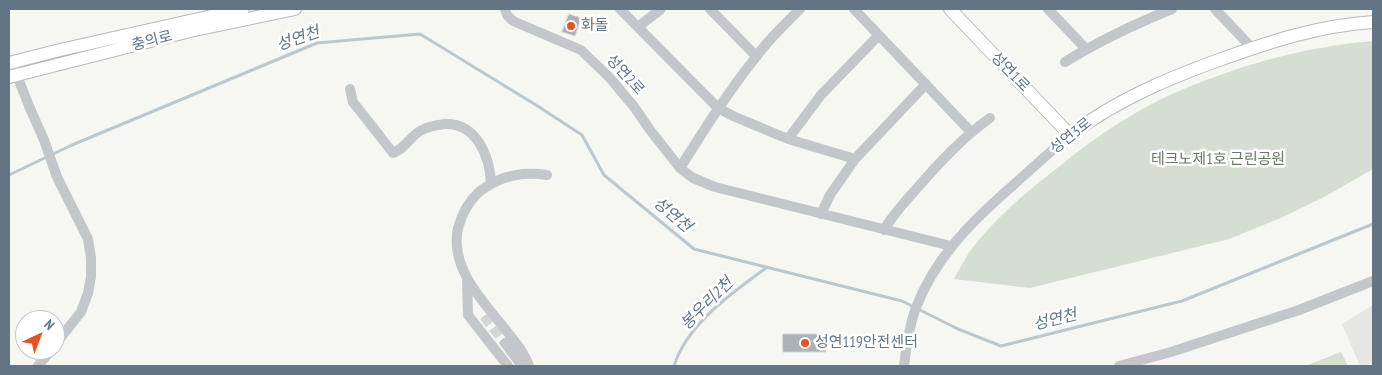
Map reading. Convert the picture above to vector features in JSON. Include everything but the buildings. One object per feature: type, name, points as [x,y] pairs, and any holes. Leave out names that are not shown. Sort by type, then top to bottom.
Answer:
[{"type":"main road","name":"충의로","points":[[10,63],[243,9]]},
{"type":"main road","name":"충의로","points":[[13,76],[190,31],[295,9]]},
{"type":"main road","name":"성연1로","points":[[950,9],[1070,135]]},
{"type":"main road","name":"성연3로","points":[[1070,135],[1099,115],[1181,74],[1282,38],[1344,25],[1373,22]]},
{"type":"main road","points":[[52,66],[50,57],[59,54],[60,50]]},
{"type":"street","name":"성연2로","points":[[505,9],[510,18],[518,24],[581,50],[610,78],[680,168],[693,178],[703,183],[951,246]]},
{"type":"street","points":[[620,9],[718,108],[788,139],[856,158]]},
{"type":"street","points":[[638,27],[661,9]]},
{"type":"street","points":[[710,9],[756,56]]},
{"type":"street","points":[[680,168],[718,108],[756,56],[800,9]]},
{"type":"street","points":[[854,9],[971,132]]},
{"type":"street","points":[[1048,9],[1086,49]]},
{"type":"street","points":[[1065,62],[1086,49],[1138,23],[1172,9]]},
{"type":"street","points":[[1216,9],[1252,48]]},
{"type":"street","points":[[788,139],[821,95],[879,35]]},
{"type":"street","points":[[10,63],[13,76],[44,140],[57,177],[88,239],[91,258],[91,277],[88,293],[82,312],[65,333]]},
{"type":"street","points":[[821,214],[830,195],[856,158],[926,84]]},
{"type":"street","points":[[350,89],[353,102],[393,153],[401,150],[412,137],[425,128],[451,124],[466,130],[478,141],[486,155],[490,168],[491,184]]},
{"type":"street","points":[[884,230],[916,188],[942,160],[971,132],[990,118]]},
{"type":"street","name":"성연3로","points":[[904,366],[915,312],[930,280],[951,246],[989,206],[1070,135]]},
{"type":"street","points":[[529,366],[523,352],[467,279],[460,262],[457,235],[460,219],[470,201],[491,184],[510,175],[535,173],[547,175]]},
{"type":"street","points":[[467,279],[468,315],[508,366]]},
{"type":"street","points":[[1119,366],[1171,352],[1299,310],[1373,280]]},
{"type":"street","points":[[505,343],[522,366]]},
{"type":"shaded area","points":[[1373,305],[1373,366],[1360,366],[1342,324]]},
{"type":"green space","name":"테크노제1호 근린공원","points":[[1373,41],[1373,169],[1324,197],[1283,217],[1229,239],[1030,288],[954,279],[974,246],[1012,205],[1078,151],[1137,112],[1182,90],[1243,67],[1307,50]]},
{"type":"green space","points":[[1341,352],[1348,366],[1305,366]]},
{"type":"waterway","name":"성연천","points":[[9,175],[72,145],[317,43],[420,34],[582,135],[604,175],[694,249],[902,301],[958,329],[1001,346],[1182,301],[1373,224]]},
{"type":"waterway","name":"봉우리2천","points":[[674,366],[689,336],[700,323],[725,299],[766,268]]},
{"type":"tunnel","points":[[484,316],[505,343]]},
{"type":"place","name":"화돌","points":[[571,26]]},
{"type":"place","name":"성연119안전센터","points":[[805,343]]}]
